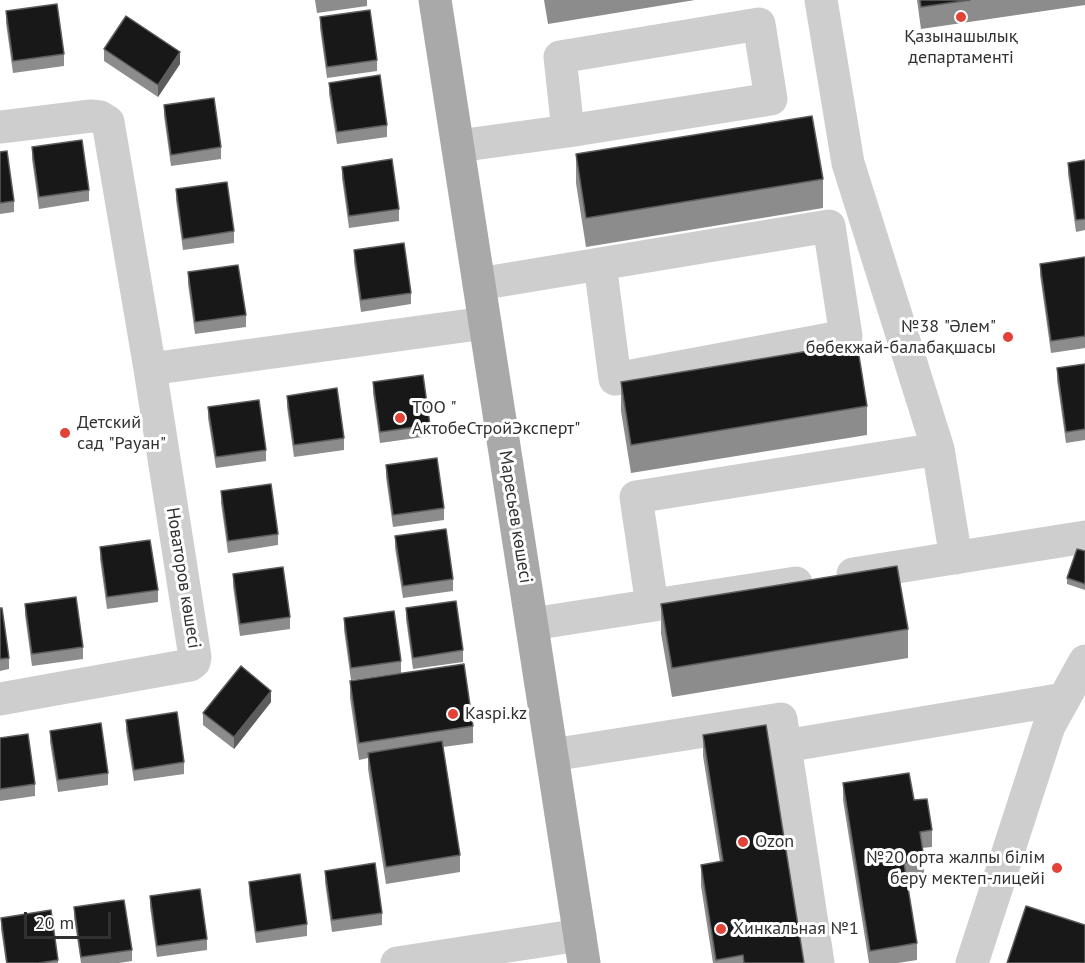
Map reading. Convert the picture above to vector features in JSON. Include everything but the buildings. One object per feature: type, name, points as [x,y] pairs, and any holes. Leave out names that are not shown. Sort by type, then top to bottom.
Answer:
[{"type":"main road","name":"Маресьев көшесі","points":[[435,0],[582,949]]},
{"type":"street","points":[[821,0],[848,163],[938,449],[956,558]]},
{"type":"street","points":[[458,146],[568,130],[771,99],[759,24],[560,57],[568,130]]},
{"type":"street","name":"Новаторов көшесі","points":[[0,127],[90,116],[100,117],[108,122],[150,369],[195,657],[194,662],[190,665],[0,699]]},
{"type":"street","points":[[479,284],[829,226],[846,336],[615,379],[600,264]]},
{"type":"street","points":[[150,369],[485,323]]},
{"type":"street","points":[[652,605],[636,497],[938,449]]},
{"type":"street","points":[[532,624],[1085,537]]},
{"type":"street","points":[[972,963],[1049,726],[1085,662]]},
{"type":"street","points":[[785,746],[1064,699]]},
{"type":"street","points":[[552,755],[781,719],[818,963]]},
{"type":"street","points":[[397,963],[582,949]]},
{"type":"place","name":"Қазынашылық департаменті","points":[[961,17]]},
{"type":"place","name":"№38 \"Әлем\" бөбекжай-балабақшасы","points":[[1008,337]]},
{"type":"place","name":"ТОО \" АктобеСтройЭксперт\"","points":[[400,418]]},
{"type":"place","name":"Детский сад \"Рауан\"","points":[[65,433]]},
{"type":"place","name":"Kaspi.kz","points":[[453,714]]},
{"type":"place","name":"Ozon","points":[[743,842]]},
{"type":"place","name":"№20 орта жалпы білім беру мектеп-лицейі","points":[[1057,868]]},
{"type":"place","name":"Хинкальная №1","points":[[721,929]]}]
